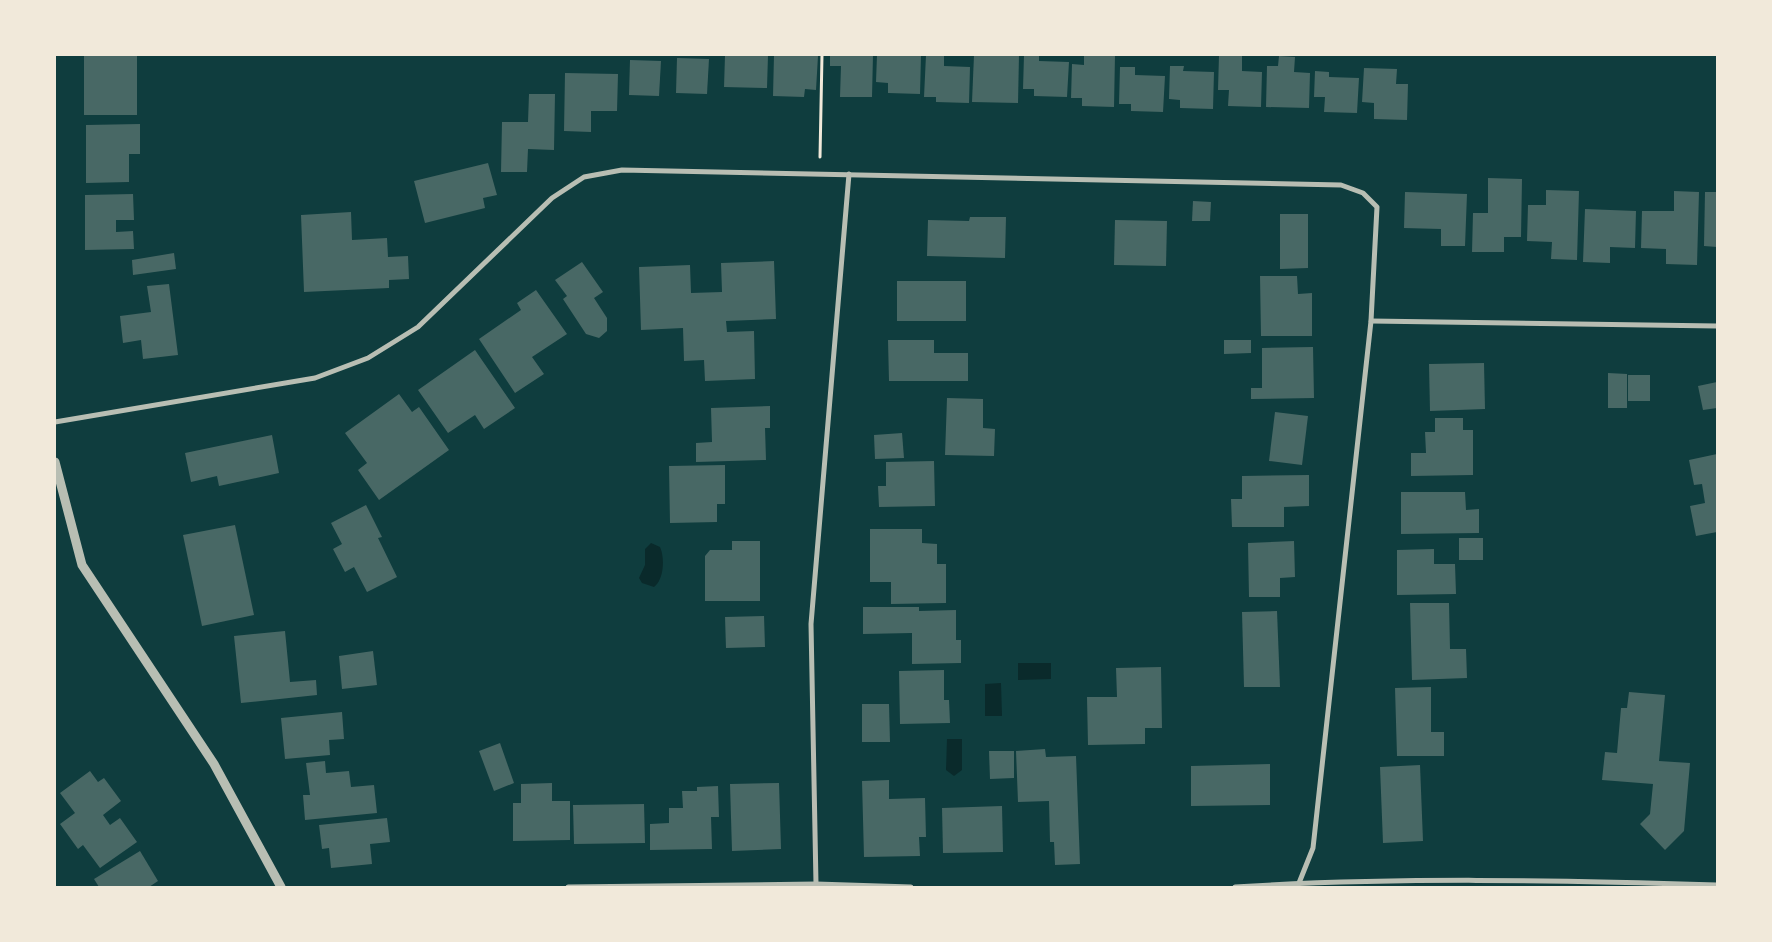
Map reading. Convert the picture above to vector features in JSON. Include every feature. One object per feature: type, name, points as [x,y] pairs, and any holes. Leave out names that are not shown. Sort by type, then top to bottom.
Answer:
[{"type":"street","points":[[55,422],[315,378],[368,358],[418,327],[552,198],[584,177],[622,170],[819,172],[1341,185],[1363,193],[1377,207],[1371,321],[1313,848],[1299,883]]},
{"type":"street","points":[[816,884],[811,624],[849,174]]},
{"type":"street","points":[[1371,321],[1717,326]]},
{"type":"street","points":[[55,462],[82,565],[214,764],[281,887]]},
{"type":"street","points":[[1235,887],[1299,883],[1554,880],[1717,885]]},
{"type":"street","points":[[568,887],[816,884],[911,887]]},
{"type":"path","points":[[819,172],[822,55]]},
{"type":"water","points":[[651,543],[660,547],[663,557],[662,574],[654,587],[642,583],[639,578],[645,565],[645,549]]},
{"type":"water","points":[[1018,663],[1051,663],[1051,679],[1018,680]]},
{"type":"water","points":[[1001,683],[1002,716],[985,716],[985,684]]},
{"type":"water","points":[[947,739],[962,739],[962,770],[954,776],[946,770]]},
{"type":"building","points":[[84,55],[137,55],[137,115],[84,115]]},
{"type":"building","points":[[725,55],[768,55],[767,88],[724,87]]},
{"type":"building","points":[[774,55],[818,56],[816,90],[805,89],[804,97],[773,96]]},
{"type":"building","points":[[830,55],[873,55],[872,97],[840,97],[841,66],[830,66]]},
{"type":"building","points":[[877,55],[921,55],[920,94],[888,93],[888,83],[876,82]]},
{"type":"building","points":[[926,55],[944,55],[944,66],[970,67],[969,103],[936,102],[936,97],[924,97]]},
{"type":"building","points":[[974,55],[1019,55],[1018,103],[972,102]]},
{"type":"building","points":[[1024,55],[1039,55],[1039,61],[1069,62],[1067,97],[1034,96],[1034,89],[1023,89]]},
{"type":"building","points":[[1084,55],[1115,55],[1114,107],[1082,106],[1082,98],[1071,98],[1072,64],[1084,65]]},
{"type":"building","points":[[1219,55],[1242,56],[1242,71],[1262,72],[1261,107],[1228,106],[1229,90],[1218,90]]},
{"type":"building","points":[[1279,56],[1295,57],[1294,72],[1310,73],[1309,108],[1266,107],[1267,66],[1278,66]]},
{"type":"building","points":[[677,58],[709,59],[707,94],[676,93]]},
{"type":"building","points":[[630,60],[661,61],[659,96],[629,95]]},
{"type":"building","points":[[1170,66],[1184,66],[1183,71],[1214,72],[1213,109],[1180,108],[1180,100],[1169,99]]},
{"type":"building","points":[[1120,67],[1135,67],[1135,75],[1165,76],[1163,112],[1131,111],[1131,104],[1119,104]]},
{"type":"building","points":[[1364,68],[1397,69],[1396,84],[1408,84],[1407,120],[1374,119],[1374,103],[1362,102]]},
{"type":"building","points":[[1315,71],[1329,72],[1329,77],[1359,78],[1357,113],[1324,112],[1325,97],[1314,97]]},
{"type":"building","points":[[565,73],[618,74],[617,111],[591,111],[591,132],[564,131]]},
{"type":"building","points":[[529,94],[555,94],[554,150],[528,149],[527,172],[501,172],[502,122],[528,122]]},
{"type":"building","points":[[140,124],[140,154],[129,154],[129,182],[86,183],[86,125]]},
{"type":"building","points":[[488,163],[497,195],[483,198],[485,208],[425,223],[414,181]]},
{"type":"building","points":[[1488,178],[1522,179],[1521,237],[1504,237],[1504,252],[1472,252],[1473,213],[1488,213]]},
{"type":"building","points":[[1546,190],[1579,191],[1577,260],[1551,259],[1552,242],[1527,241],[1528,205],[1546,205]]},
{"type":"building","points":[[1674,191],[1699,192],[1697,265],[1666,264],[1666,249],[1641,248],[1642,211],[1674,211]]},
{"type":"building","points":[[1405,192],[1467,194],[1465,246],[1441,246],[1441,229],[1404,228]]},
{"type":"building","points":[[1705,192],[1717,192],[1717,247],[1704,246]]},
{"type":"building","points":[[133,194],[134,220],[116,220],[116,232],[133,231],[134,249],[85,250],[85,195]]},
{"type":"building","points":[[1193,201],[1211,202],[1210,221],[1192,221]]},
{"type":"building","points":[[1585,209],[1636,211],[1635,248],[1610,247],[1610,263],[1583,262]]},
{"type":"building","points":[[351,212],[352,240],[387,238],[388,257],[408,256],[409,279],[389,280],[389,288],[304,292],[301,215]]},
{"type":"building","points":[[1280,214],[1308,214],[1308,268],[1280,269]]},
{"type":"building","points":[[970,217],[1006,217],[1005,258],[927,256],[928,220],[969,221]]},
{"type":"building","points":[[1115,220],[1167,221],[1166,266],[1114,265]]},
{"type":"building","points":[[174,253],[176,269],[133,275],[132,260]]},
{"type":"building","points":[[774,261],[776,319],[726,321],[727,332],[754,331],[755,379],[705,381],[704,360],[684,361],[683,328],[641,330],[639,267],[690,265],[691,293],[722,292],[721,263]]},
{"type":"building","points":[[582,262],[603,292],[594,298],[607,318],[607,331],[599,338],[586,334],[563,299],[567,296],[555,280]]},
{"type":"building","points":[[1260,276],[1297,276],[1298,294],[1312,293],[1312,336],[1261,336]]},
{"type":"building","points":[[897,281],[966,281],[966,321],[897,321]]},
{"type":"building","points":[[169,284],[178,355],[143,359],[141,340],[123,343],[120,316],[151,312],[147,286]]},
{"type":"building","points":[[536,290],[567,334],[532,357],[544,374],[515,393],[479,339],[521,310],[517,303]]},
{"type":"building","points":[[888,340],[934,340],[934,353],[968,353],[968,381],[889,381]]},
{"type":"building","points":[[1224,340],[1251,340],[1251,353],[1224,354]]},
{"type":"building","points":[[1313,347],[1314,398],[1251,399],[1251,388],[1262,388],[1262,348]]},
{"type":"building","points":[[475,350],[515,408],[484,429],[475,415],[448,433],[418,390]]},
{"type":"building","points":[[1484,363],[1485,409],[1430,411],[1429,364]]},
{"type":"building","points":[[1608,373],[1627,374],[1627,408],[1608,408]]},
{"type":"building","points":[[1628,375],[1650,375],[1650,401],[1628,401]]},
{"type":"building","points":[[1717,382],[1717,408],[1703,410],[1698,386]]},
{"type":"building","points":[[399,394],[412,412],[419,407],[449,450],[379,500],[358,470],[367,463],[345,433]]},
{"type":"building","points":[[947,398],[983,399],[983,428],[995,429],[994,456],[945,455]]},
{"type":"building","points":[[770,406],[770,428],[765,428],[766,460],[696,462],[696,443],[712,442],[711,408]]},
{"type":"building","points":[[1275,412],[1308,416],[1302,465],[1269,461]]},
{"type":"building","points":[[1435,418],[1463,418],[1463,430],[1473,430],[1473,475],[1411,476],[1411,453],[1426,453],[1425,432],[1435,432]]},
{"type":"building","points":[[902,433],[904,458],[875,459],[874,435]]},
{"type":"building","points":[[272,435],[279,473],[219,486],[217,476],[191,482],[185,453]]},
{"type":"building","points":[[1717,454],[1717,532],[1696,536],[1690,506],[1705,503],[1702,484],[1694,485],[1689,460]]},
{"type":"building","points":[[934,461],[935,506],[879,507],[878,486],[886,486],[886,462]]},
{"type":"building","points":[[725,465],[725,504],[717,504],[717,522],[670,523],[669,466]]},
{"type":"building","points":[[1309,475],[1309,506],[1284,507],[1284,527],[1232,527],[1231,499],[1242,499],[1242,476]]},
{"type":"building","points":[[1401,492],[1465,492],[1466,510],[1479,509],[1479,533],[1401,534]]},
{"type":"building","points":[[366,505],[382,537],[378,538],[397,577],[367,592],[354,567],[345,572],[333,549],[342,544],[331,523]]},
{"type":"building","points":[[235,525],[254,615],[202,626],[183,535]]},
{"type":"building","points":[[870,529],[922,529],[922,543],[937,544],[937,564],[946,564],[946,603],[891,604],[891,582],[870,582]]},
{"type":"building","points":[[1459,538],[1483,538],[1483,560],[1459,560]]},
{"type":"building","points":[[732,541],[760,541],[760,601],[705,601],[705,556],[710,550],[732,550]]},
{"type":"building","points":[[1294,541],[1295,577],[1280,578],[1280,597],[1249,597],[1248,543]]},
{"type":"building","points":[[1434,549],[1434,564],[1455,564],[1456,594],[1397,595],[1397,550]]},
{"type":"building","points":[[1410,603],[1449,603],[1450,649],[1466,649],[1467,678],[1412,680]]},
{"type":"building","points":[[863,607],[919,607],[919,611],[956,610],[956,640],[961,640],[961,663],[912,664],[912,633],[863,634]]},
{"type":"building","points":[[1277,611],[1280,687],[1244,687],[1242,612]]},
{"type":"building","points":[[764,616],[765,647],[726,648],[725,617]]},
{"type":"building","points":[[285,631],[290,682],[316,680],[317,695],[241,703],[234,636]]},
{"type":"building","points":[[373,651],[377,685],[342,689],[339,656]]},
{"type":"building","points":[[1161,667],[1162,728],[1145,728],[1145,744],[1088,745],[1087,697],[1117,697],[1116,668]]},
{"type":"building","points":[[944,670],[944,700],[949,700],[950,723],[900,724],[899,671]]},
{"type":"building","points":[[1431,687],[1431,732],[1444,732],[1444,756],[1397,756],[1395,688]]},
{"type":"building","points":[[1629,692],[1665,695],[1659,761],[1690,763],[1684,831],[1665,850],[1640,824],[1650,814],[1653,784],[1602,780],[1605,752],[1617,753],[1621,708],[1627,708]]},
{"type":"building","points":[[862,704],[889,704],[890,742],[862,742]]},
{"type":"building","points":[[342,712],[344,739],[329,740],[330,755],[285,759],[281,718]]},
{"type":"building","points":[[500,743],[514,783],[494,791],[479,751]]},
{"type":"building","points":[[1045,749],[1046,757],[1076,756],[1080,864],[1055,865],[1054,842],[1050,842],[1049,801],[1018,802],[1016,751]]},
{"type":"building","points":[[989,751],[1014,751],[1014,778],[990,779]]},
{"type":"building","points":[[325,761],[326,773],[349,771],[351,787],[374,785],[377,813],[305,820],[303,795],[310,795],[306,763]]},
{"type":"building","points":[[1270,764],[1270,805],[1191,806],[1191,766]]},
{"type":"building","points":[[1420,765],[1423,841],[1383,843],[1380,767]]},
{"type":"building","points":[[90,771],[98,782],[104,778],[121,801],[103,815],[110,825],[120,818],[137,842],[100,868],[83,845],[78,849],[60,824],[75,813],[60,793]]},
{"type":"building","points":[[889,780],[889,799],[925,798],[926,837],[919,837],[920,856],[864,857],[862,781]]},
{"type":"building","points":[[552,783],[552,801],[570,801],[570,840],[513,841],[513,803],[521,803],[521,784]]},
{"type":"building","points":[[779,783],[781,849],[732,851],[730,784]]},
{"type":"building","points":[[718,786],[719,817],[711,817],[712,849],[650,850],[650,824],[669,823],[669,808],[683,808],[682,791],[697,791],[697,787]]},
{"type":"building","points":[[644,804],[645,843],[574,844],[573,805]]},
{"type":"building","points":[[1002,806],[1003,852],[943,853],[942,808]]},
{"type":"building","points":[[387,818],[390,842],[370,844],[372,864],[331,868],[329,848],[322,849],[319,825]]},
{"type":"building","points":[[140,851],[158,881],[149,887],[99,887],[94,879]]}]
